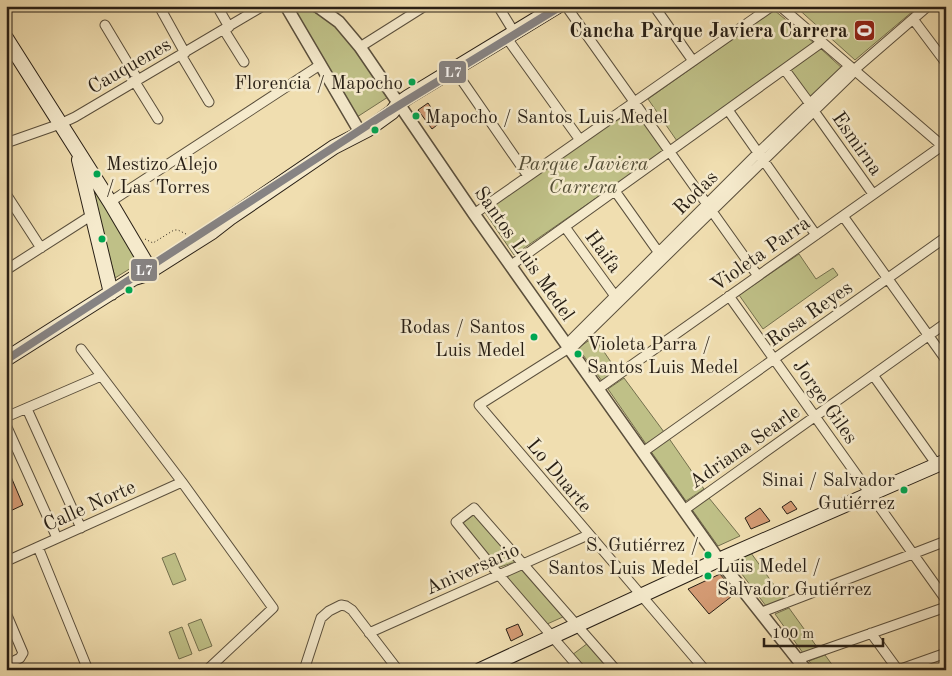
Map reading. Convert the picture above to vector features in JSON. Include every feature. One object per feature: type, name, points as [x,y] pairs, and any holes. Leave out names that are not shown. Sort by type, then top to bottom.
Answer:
[{"type":"main road","points":[[6,358],[212,232],[362,128],[392,112],[398,104],[558,6]]},
{"type":"main road","points":[[6,38],[110,202],[146,263]]},
{"type":"main road","points":[[76,150],[111,293]]},
{"type":"main road","points":[[134,278],[139,269],[146,263],[211,223],[230,218]]},
{"type":"main road","points":[[480,670],[720,560],[870,494],[942,465]]},
{"type":"street","points":[[159,6],[209,102]]},
{"type":"street","points":[[217,6],[244,62]]},
{"type":"street","name":"Cauquenes","points":[[6,143],[60,124],[227,29],[263,6]]},
{"type":"street","points":[[286,6],[320,65],[362,128]]},
{"type":"street","name":"Santos Luis Medel","points":[[317,6],[339,22],[360,47],[510,266],[684,510],[720,560],[806,670]]},
{"type":"street","points":[[360,47],[425,6]]},
{"type":"street","points":[[498,6],[510,34],[580,140]]},
{"type":"street","points":[[566,6],[758,276]]},
{"type":"street","points":[[654,6],[693,61]]},
{"type":"street","points":[[474,214],[772,6]]},
{"type":"street","points":[[780,6],[944,146]]},
{"type":"street","name":"Rodas","points":[[570,349],[812,108],[852,75],[854,70],[928,6]]},
{"type":"street","points":[[913,19],[946,63]]},
{"type":"street","points":[[105,25],[158,119]]},
{"type":"street","points":[[510,266],[822,42]]},
{"type":"street","points":[[110,202],[320,65]]},
{"type":"street","points":[[454,69],[528,176]]},
{"type":"street","name":"Esmirna","points":[[785,70],[873,194]]},
{"type":"street","points":[[728,110],[816,234]]},
{"type":"street","name":"Violeta Parra","points":[[598,389],[816,234],[944,146]]},
{"type":"street","points":[[615,191],[659,252]]},
{"type":"street","points":[[6,194],[41,248]]},
{"type":"street","name":"Rodas","points":[[570,349],[572,339],[659,252],[710,208]]},
{"type":"street","points":[[6,270],[92,215]]},
{"type":"street","points":[[843,216],[946,360]]},
{"type":"street","name":"Haifa","points":[[565,227],[615,296]]},
{"type":"street","name":"Rosa Reyes","points":[[643,452],[946,237]]},
{"type":"street","name":"Jorge Giles","points":[[729,296],[946,600]]},
{"type":"street","name":"Adriana Searle","points":[[684,510],[946,323]]},
{"type":"street","points":[[81,349],[182,482],[273,608],[207,670]]},
{"type":"street","name":"Lo Duarte","points":[[570,349],[479,405],[705,670]]},
{"type":"street","points":[[873,375],[942,465]]},
{"type":"street","points":[[6,417],[101,376]]},
{"type":"street","points":[[27,409],[81,528]]},
{"type":"street","points":[[6,425],[57,538]]},
{"type":"street","name":"Calle Norte","points":[[9,560],[182,482]]},
{"type":"street","points":[[581,670],[456,522],[474,508],[616,670]]},
{"type":"street","name":"Aniversario","points":[[369,633],[588,535]]},
{"type":"street","points":[[762,612],[946,541]]},
{"type":"street","points":[[38,547],[88,670]]},
{"type":"street","points":[[304,670],[320,618],[338,606],[344,605],[349,607],[398,670]]},
{"type":"street","points":[[798,659],[946,607]]},
{"type":"street","points":[[6,613],[22,649],[20,658],[6,665]]},
{"type":"street","points":[[871,633],[898,670],[946,653]]},
{"type":"green space","name":"Cancha Parque Javiera Carrera","points":[[795,6],[919,6],[855,60]]},
{"type":"green space","points":[[302,7],[316,13],[341,33],[361,57],[388,97],[357,117],[296,12],[298,8]]},
{"type":"green space","name":"Parque Javiera Carrera","points":[[774,10],[814,43],[677,141],[648,99]]},
{"type":"green space","points":[[820,48],[843,69],[810,98],[790,70]]},
{"type":"green space","name":"Parque Javiera Carrera","points":[[634,107],[664,151],[514,255],[484,211]]},
{"type":"green space","points":[[86,174],[139,263],[115,278],[115,277]]},
{"type":"green space","points":[[799,254],[816,279],[833,268],[838,275],[763,329],[739,295]]},
{"type":"green space","points":[[594,337],[617,371],[602,381],[578,348]]},
{"type":"green space","points":[[624,378],[664,432],[646,444],[608,389]]},
{"type":"green space","points":[[668,437],[704,489],[686,501],[650,450]]},
{"type":"green space","points":[[709,498],[740,536],[718,546],[691,508]]},
{"type":"green space","points":[[475,514],[515,562],[497,568],[462,524]]},
{"type":"green space","points":[[175,553],[186,580],[173,585],[162,558]]},
{"type":"green space","points":[[751,553],[784,599],[766,606],[732,561]]},
{"type":"green space","points":[[522,567],[565,616],[545,625],[502,577]]},
{"type":"green space","points":[[789,608],[817,647],[803,653],[775,614]]},
{"type":"green space","points":[[201,619],[212,646],[199,651],[188,624]]},
{"type":"green space","points":[[182,627],[192,654],[179,659],[169,632]]},
{"type":"green space","points":[[588,643],[612,670],[586,670],[572,655]]},
{"type":"green space","points":[[825,655],[836,670],[816,670],[809,661]]},
{"type":"building","points":[[428,103],[441,122],[432,129],[418,110]]},
{"type":"building","points":[[6,465],[23,505],[6,513]]},
{"type":"building","points":[[791,501],[797,509],[787,514],[782,507]]},
{"type":"building","points":[[760,508],[770,521],[751,529],[745,518]]},
{"type":"building","points":[[720,574],[736,593],[709,614],[688,589]]},
{"type":"building","points":[[518,624],[523,635],[511,641],[506,629]]},
{"type":"transit line","name":"L7","points":[[6,360],[388,112],[561,6]]},
{"type":"place","name":"Cancha Parque Javiera Carrera","points":[[864,30]]},
{"type":"place","name":"Florencia / Mapocho","points":[[412,82]]},
{"type":"place","name":"Mapocho / Santos Luis Medel","points":[[416,116]]},
{"type":"place","name":"Mestizo Alejo / Las Torres","points":[[97,174]]},
{"type":"place","name":"Rodas / Santos Luis Medel","points":[[534,337]]},
{"type":"place","name":"Violeta Parra / Santos Luis Medel","points":[[578,354]]},
{"type":"place","name":"Sinai / Salvador Gutiérrez","points":[[904,490]]},
{"type":"place","name":"S. Gutiérrez / Santos Luis Medel","points":[[708,555]]},
{"type":"place","name":"Luis Medel / Salvador Gutiérrez","points":[[708,576]]}]
